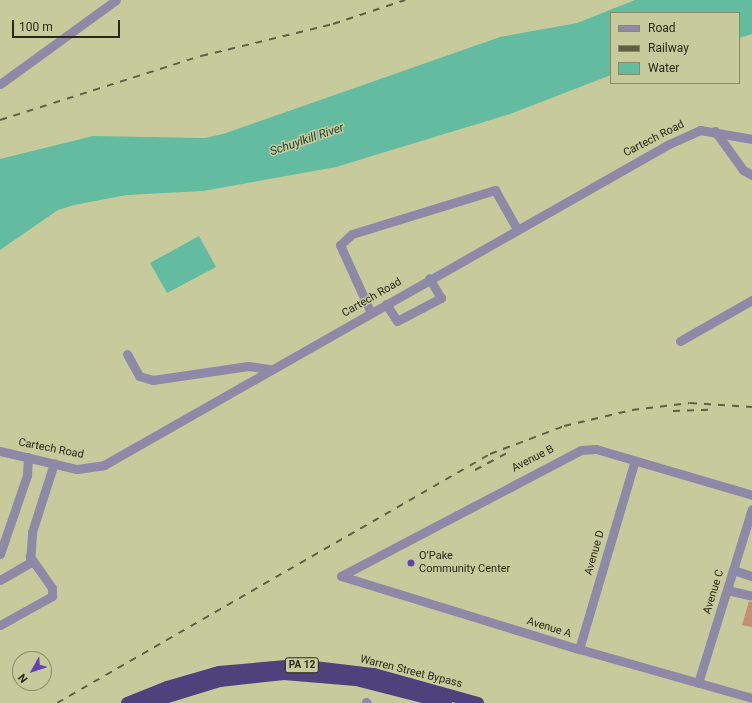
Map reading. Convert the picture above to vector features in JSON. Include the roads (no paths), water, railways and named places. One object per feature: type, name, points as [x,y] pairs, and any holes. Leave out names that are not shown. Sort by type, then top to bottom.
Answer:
[{"type":"highway","name":"Warren Street Bypass","points":[[127,703],[167,687],[219,672],[298,665],[374,674],[478,703]]},
{"type":"highway","name":"Warren Street Bypass","points":[[148,703],[220,681],[284,674],[356,680],[446,703]]},
{"type":"street","points":[[0,84],[116,0]]},
{"type":"street","name":"Cartech Road","points":[[0,451],[77,469],[104,465],[429,278],[669,144],[700,130],[716,131],[752,139]]},
{"type":"street","points":[[716,131],[743,170],[752,175]]},
{"type":"street","points":[[370,313],[340,245],[352,234],[495,190],[517,229]]},
{"type":"street","points":[[386,304],[398,322],[441,298],[429,278]]},
{"type":"street","points":[[680,342],[752,300]]},
{"type":"street","points":[[127,354],[139,376],[153,380],[227,368],[269,369]]},
{"type":"street","name":"Avenue B","points":[[341,576],[555,460],[581,450],[596,449],[634,463],[752,495]]},
{"type":"street","points":[[0,554],[27,475],[28,457]]},
{"type":"street","points":[[0,580],[30,563],[32,532],[54,463]]},
{"type":"street","name":"Avenue D","points":[[579,650],[634,463]]},
{"type":"street","name":"Avenue C","points":[[698,683],[752,509]]},
{"type":"street","points":[[0,625],[52,596],[52,588],[30,556]]},
{"type":"street","points":[[733,570],[752,576]]},
{"type":"street","name":"Avenue A","points":[[341,576],[579,650],[752,698]]},
{"type":"street","points":[[727,590],[752,596]]},
{"type":"water","name":"Schuylkill River","points":[[635,0],[752,0],[752,34],[740,38],[740,12],[610,12],[610,75],[510,114],[336,167],[203,191],[127,195],[74,205],[58,210],[0,250],[0,159],[93,136],[205,138],[223,134],[500,37],[577,23]]},
{"type":"water","points":[[199,236],[216,267],[167,293],[150,263]]},
{"type":"railway","points":[[0,120],[201,56],[333,24],[405,0]]},
{"type":"railway","points":[[57,703],[490,454],[564,426],[632,410],[690,403],[752,407]]},
{"type":"railway","points":[[673,411],[709,410]]},
{"type":"railway","points":[[475,470],[507,453]]},
{"type":"place","name":"O’Pake Community Center","points":[[411,563]]}]
